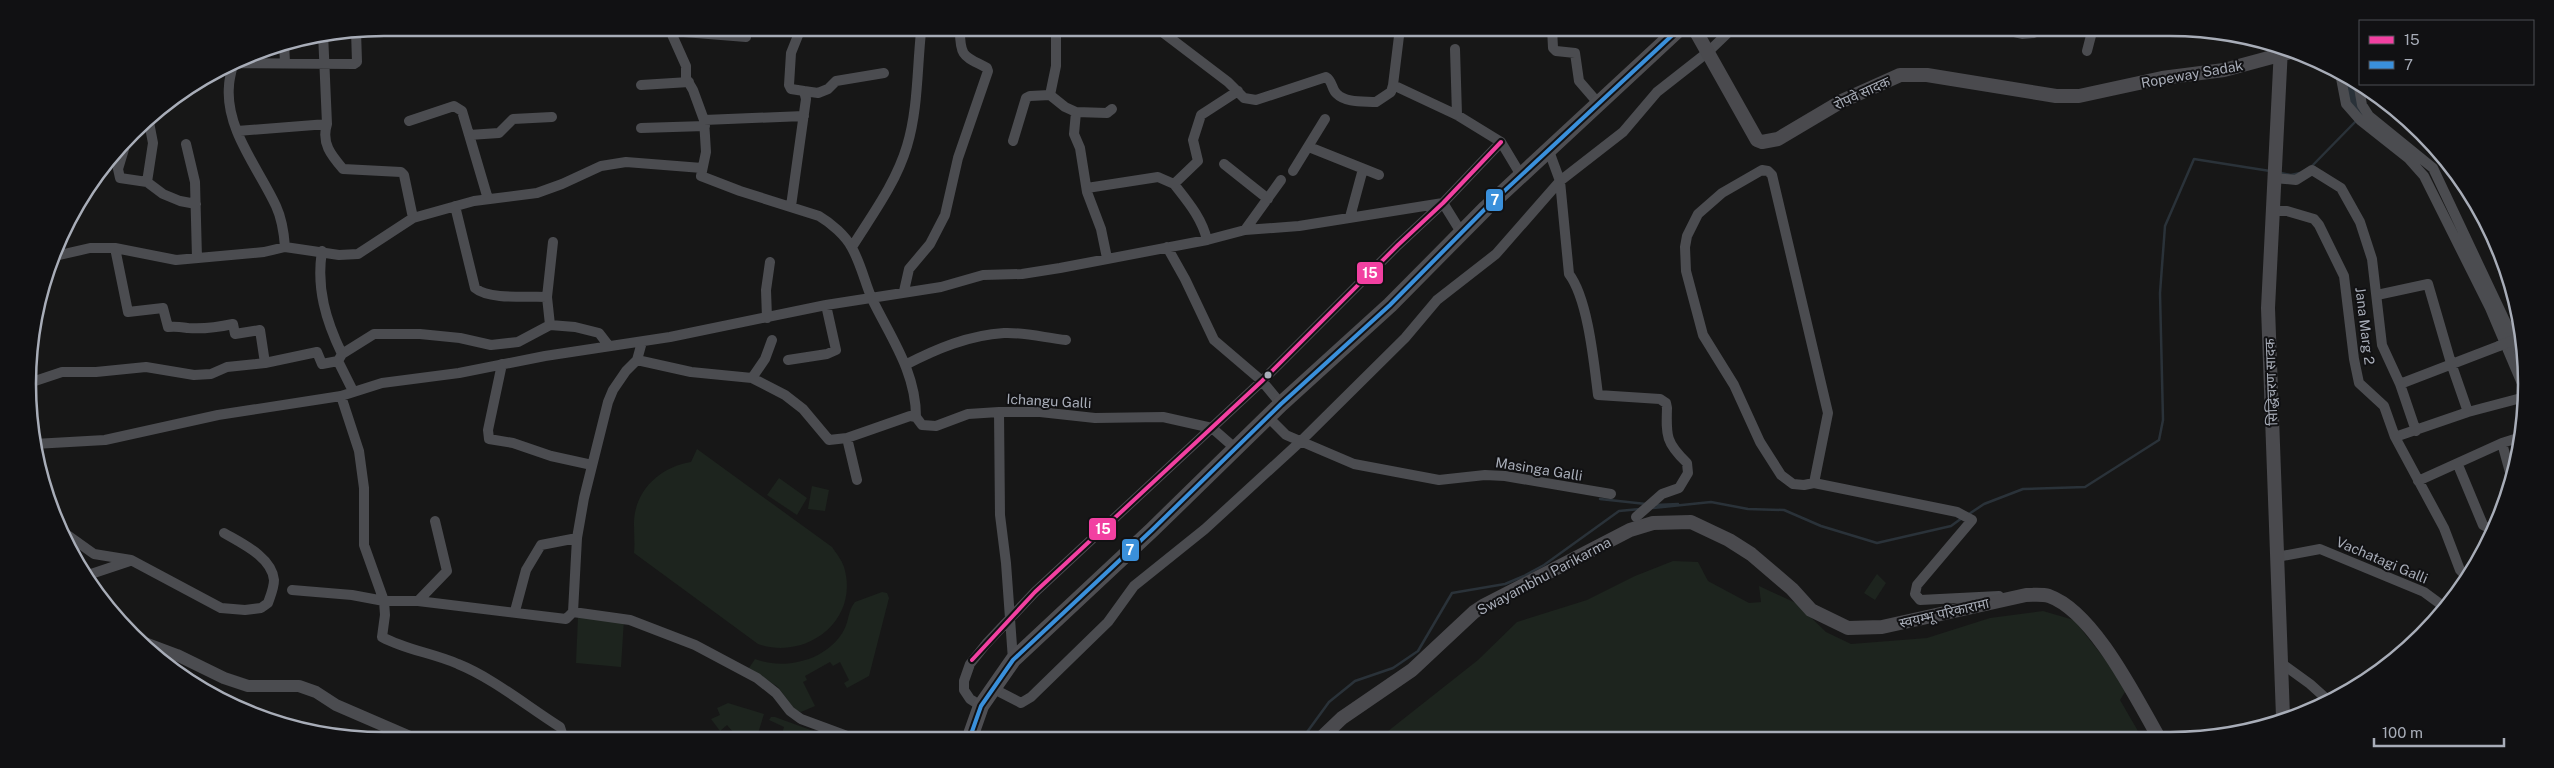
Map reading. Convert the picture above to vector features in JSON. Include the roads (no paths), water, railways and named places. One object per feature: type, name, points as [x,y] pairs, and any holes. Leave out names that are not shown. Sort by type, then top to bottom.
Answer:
[{"type":"highway","points":[[972,732],[981,706],[1013,660],[1281,404],[1390,305],[1462,232],[1598,103],[1671,36]]},
{"type":"main road","name":"रोपवे सादक","points":[[1699,36],[1757,140],[1762,142],[1778,139],[1842,101],[1900,76],[1927,75],[2056,96],[2087,95],[2103,90]]},
{"type":"main road","name":"Ropeway Sadak","points":[[2103,90],[2162,78],[2224,70],[2275,53]]},
{"type":"main road","name":"सिद्धिचरण सादक","points":[[2280,54],[2268,308],[2283,713]]},
{"type":"main road","name":"स्वयम्भू परिकारामा","points":[[1691,522],[1729,540],[1751,554],[1792,589],[1811,610],[1848,628],[1882,627],[2026,595],[2040,594],[2060,602],[2096,636],[2114,660],[2156,732]]},
{"type":"main road","name":"Swayambhu Parikarma","points":[[1327,732],[1342,718],[1412,670],[1474,612],[1483,606],[1630,530],[1653,523],[1691,522]]},
{"type":"street","points":[[673,36],[686,66],[689,82],[704,123],[706,152],[701,176],[791,206],[828,222],[852,247],[872,299],[905,365],[916,396],[916,417],[922,425],[936,426],[968,414],[999,412]]},
{"type":"street","points":[[736,36],[746,37]]},
{"type":"street","points":[[798,36],[791,54],[791,89],[818,92],[828,89],[836,81],[884,73]]},
{"type":"street","points":[[852,247],[895,178],[907,148],[918,80],[922,36]]},
{"type":"street","points":[[904,291],[909,269],[930,244],[944,215],[958,158],[988,71],[987,68],[965,56],[960,49],[960,36]]},
{"type":"street","points":[[1050,95],[1056,66],[1056,36]]},
{"type":"street","points":[[1170,36],[1238,91],[1244,98],[1256,100],[1326,77],[1329,79],[1336,94],[1350,100],[1376,102],[1391,92],[1399,36]]},
{"type":"street","points":[[1552,36],[1553,48],[1556,51],[1575,53],[1579,81],[1598,103]]},
{"type":"street","points":[[992,688],[1022,703],[1031,697],[1108,622],[1134,586],[1205,530],[1301,441],[1405,338],[1437,300],[1496,254],[1560,181],[1623,132],[1658,92],[1708,52],[1725,36]]},
{"type":"street","points":[[2087,51],[2091,36]]},
{"type":"street","points":[[252,63],[354,64],[357,62],[356,37]]},
{"type":"street","points":[[323,42],[327,124],[325,142],[333,157],[343,169],[401,172],[404,175],[413,218]]},
{"type":"street","points":[[1455,49],[1457,114]]},
{"type":"street","points":[[284,51],[285,62]]},
{"type":"street","points":[[232,71],[229,87],[231,110],[237,131],[277,207],[284,227],[286,247]]},
{"type":"street","points":[[641,86],[689,82]]},
{"type":"street","points":[[2342,82],[2346,104],[2360,120],[2408,158],[2424,176],[2490,308],[2518,373]]},
{"type":"street","points":[[1393,85],[1457,114],[1501,142],[1522,177]]},
{"type":"street","points":[[791,206],[804,116],[804,91]]},
{"type":"street","points":[[1174,184],[1198,161],[1193,140],[1201,115],[1238,91]]},
{"type":"street","points":[[2360,93],[2362,105],[2369,116],[2433,168],[2514,333]]},
{"type":"street","points":[[1014,141],[1026,98],[1030,96],[1050,95],[1065,107],[1076,112],[1107,113],[1112,110]]},
{"type":"street","points":[[409,121],[454,106],[462,111],[488,199]]},
{"type":"street","points":[[1076,112],[1074,134],[1080,148],[1091,205],[1101,229],[1107,258]]},
{"type":"street","points":[[642,128],[804,116]]},
{"type":"street","points":[[470,135],[499,133],[514,119],[552,117]]},
{"type":"street","points":[[1293,171],[1310,147],[1325,119]]},
{"type":"street","points":[[237,131],[327,124]]},
{"type":"street","points":[[147,182],[153,143],[150,127]]},
{"type":"street","points":[[981,706],[970,699],[964,690],[966,671],[986,644],[1035,592],[1262,381],[1398,245],[1443,204],[1501,142]]},
{"type":"street","points":[[186,144],[195,182],[197,258]]},
{"type":"street","points":[[1310,147],[1379,175]]},
{"type":"street","points":[[1548,151],[1560,181],[1569,274],[1575,282],[1579,295],[1593,354],[1598,395],[1660,399],[1666,403],[1667,440],[1675,452],[1688,463],[1688,472],[1679,488],[1662,494],[1636,517]]},
{"type":"street","points":[[122,156],[118,169],[120,178],[147,182],[163,194],[180,201],[196,204]]},
{"type":"street","points":[[62,254],[90,248],[115,248],[176,260],[286,247],[339,255],[358,254],[413,218],[488,199],[538,193],[601,166],[626,162],[702,168]]},
{"type":"street","points":[[1224,164],[1268,199]]},
{"type":"street","points":[[1350,217],[1364,169]]},
{"type":"street","points":[[1814,484],[1828,413],[1772,175],[1768,171],[1762,170],[1722,192],[1698,214],[1691,224],[1684,247],[1686,271],[1703,335],[1734,385],[1752,428],[1781,475],[1793,484],[1814,484],[1957,512],[1972,520],[1917,585],[1915,594],[1920,600],[2026,595]]},
{"type":"street","points":[[2275,172],[2296,180],[2312,170],[2341,188],[2360,222],[2372,259],[2382,345],[2400,384],[2416,430]]},
{"type":"street","points":[[1087,188],[1158,177],[1174,184],[1198,216],[1204,227],[1207,240]]},
{"type":"street","points":[[1245,230],[1280,180]]},
{"type":"street","points":[[42,444],[105,440],[218,415],[341,396],[353,390],[382,383],[459,373],[502,364],[642,342],[826,305],[872,299],[904,291],[941,286],[983,275],[1050,270],[1207,240],[1245,230],[1300,226],[1443,204]]},
{"type":"street","points":[[1443,204],[1462,232]]},
{"type":"street","points":[[455,206],[475,288],[481,293],[491,295],[547,297]]},
{"type":"street","name":"Jana Marg 2","points":[[2273,211],[2288,211],[2314,218],[2319,225],[2344,276],[2354,359],[2359,383],[2384,406],[2395,437],[2444,528],[2462,572]]},
{"type":"street","points":[[550,326],[547,297],[553,242]]},
{"type":"street","points":[[1167,247],[1185,279],[1214,340],[1262,381],[1281,404]]},
{"type":"street","points":[[115,248],[128,312],[163,308],[168,327],[180,325],[187,328],[233,324],[235,334],[260,330],[265,363]]},
{"type":"street","points":[[322,251],[322,304],[326,320],[353,390]]},
{"type":"street","points":[[767,318],[766,290],[770,262]]},
{"type":"street","points":[[2377,294],[2428,284],[2450,364],[2468,412]]},
{"type":"street","points":[[788,360],[827,354],[836,350],[826,305]]},
{"type":"street","points":[[36,381],[62,372],[96,372],[146,367],[194,375],[211,374],[227,367],[265,363],[317,352],[322,364],[340,358],[374,334],[460,338],[491,345],[518,342],[550,326],[575,327],[599,333],[609,346]]},
{"type":"street","points":[[905,365],[924,355],[972,337],[1006,333],[1066,340]]},
{"type":"street","points":[[752,378],[765,359],[772,340]]},
{"type":"street","points":[[2400,384],[2515,340]]},
{"type":"street","points":[[292,590],[352,595],[384,602],[418,602],[515,611],[566,619],[573,612],[577,538],[592,465],[613,390],[626,371],[637,360],[642,342]]},
{"type":"street","points":[[637,360],[691,372],[752,378],[785,395],[803,409],[829,440],[847,438],[910,416],[916,417]]},
{"type":"street","points":[[502,364],[488,430],[488,439],[513,443],[551,456],[592,465]]},
{"type":"street","points":[[341,396],[359,451],[364,488],[364,545],[384,602],[385,615],[382,637],[395,644],[458,664],[474,672],[560,727],[562,732]]},
{"type":"street","points":[[2395,437],[2468,412],[2517,399]]},
{"type":"street","name":"Ichangu Galli","points":[[1013,660],[1011,618],[1000,515],[999,412],[1040,412],[1096,418],[1163,417],[1212,428]]},
{"type":"street","name":"Masinga Galli","points":[[1268,417],[1286,435],[1354,464],[1378,470],[1439,480],[1485,475],[1505,476],[1611,494]]},
{"type":"street","points":[[1212,428],[1236,449]]},
{"type":"street","points":[[847,438],[857,480]]},
{"type":"street","points":[[2418,481],[2513,439]]},
{"type":"street","points":[[2502,443],[2508,465]]},
{"type":"street","points":[[2458,465],[2482,525],[2487,527]]},
{"type":"street","points":[[418,602],[447,571],[435,521]]},
{"type":"street","points":[[72,538],[94,554],[131,560],[222,608],[261,608],[268,604],[274,581],[270,569],[264,560],[224,533]]},
{"type":"street","points":[[515,611],[526,570],[541,545],[577,538]]},
{"type":"street","name":"Vachatagi Galli","points":[[2277,557],[2320,549],[2424,592],[2439,603]]},
{"type":"street","points":[[93,573],[131,560]]},
{"type":"street","points":[[573,612],[630,620],[695,646],[757,678],[797,716],[837,732]]},
{"type":"street","points":[[158,648],[224,678],[248,686],[299,686],[316,692],[336,705],[398,732]]},
{"type":"street","points":[[2281,663],[2324,696]]},
{"type":"waterway","points":[[2352,88],[2355,109],[2359,116]]},
{"type":"waterway","points":[[2311,167],[2356,121]]},
{"type":"waterway","points":[[1969,514],[1984,504],[2023,489],[2085,487],[2159,440],[2163,420],[2160,293],[2165,226],[2194,159],[2270,171]]},
{"type":"waterway","points":[[2281,173],[2291,175],[2300,173]]},
{"type":"waterway","points":[[2515,356],[2517,360]]},
{"type":"waterway","points":[[1600,499],[1646,504]]},
{"type":"waterway","points":[[1653,508],[1711,502],[1748,509],[1784,510],[1821,526],[1877,543],[1951,526],[1962,518]]},
{"type":"waterway","points":[[1656,505],[1678,504]]},
{"type":"waterway","points":[[1307,732],[1329,702],[1355,681],[1393,668],[1418,651],[1452,593],[1505,584],[1524,576],[1544,565],[1619,511],[1640,509]]}]
